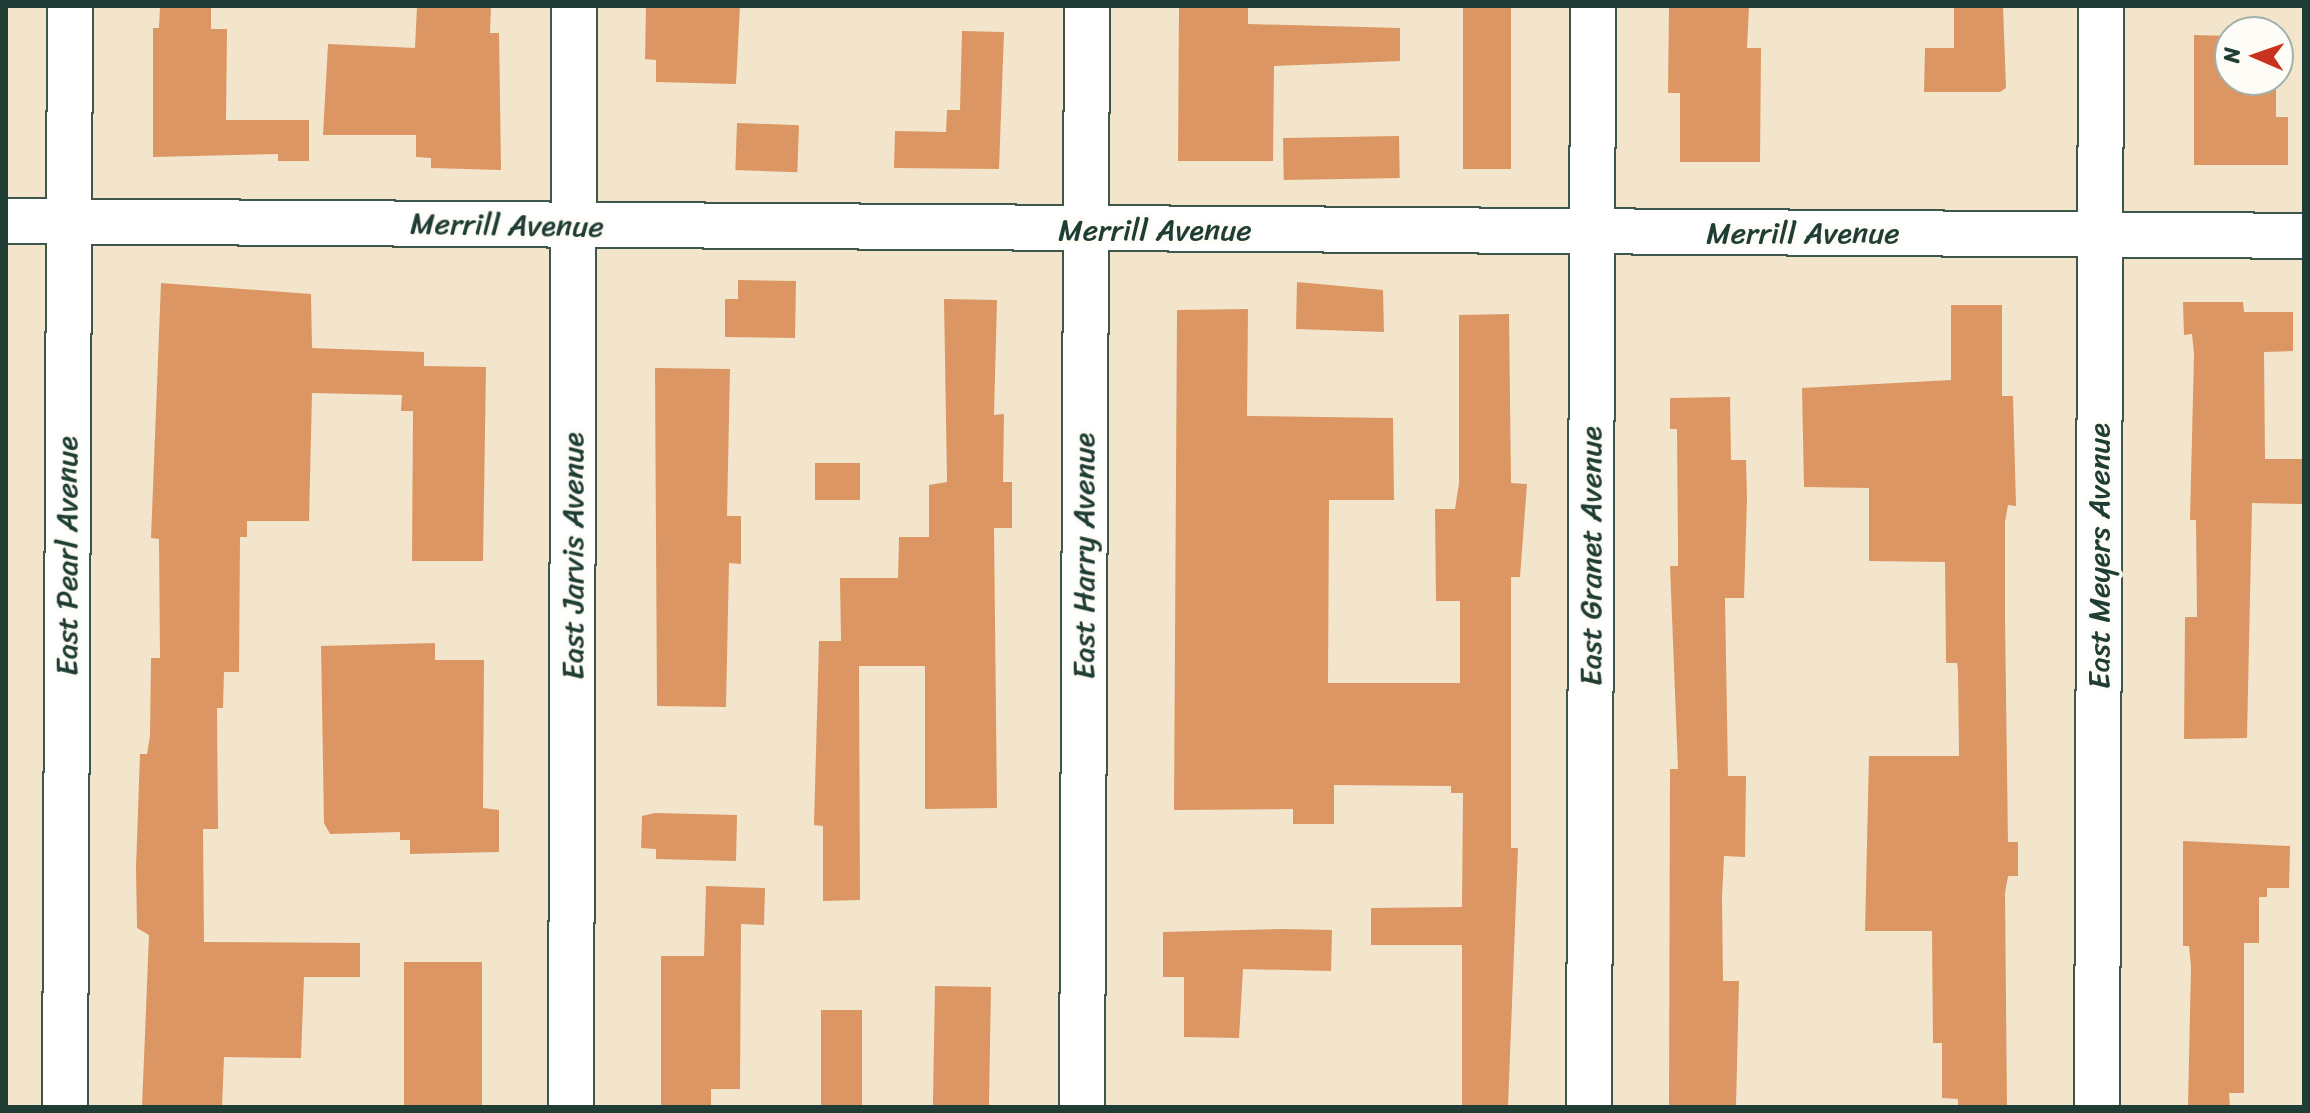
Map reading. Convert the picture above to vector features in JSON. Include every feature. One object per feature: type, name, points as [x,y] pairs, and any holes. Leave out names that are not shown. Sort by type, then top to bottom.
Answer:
[{"type":"street","name":"East Pearl Avenue","points":[[65,1107],[70,6]]},
{"type":"street","name":"East Jarvis Avenue","points":[[571,1107],[574,6]]},
{"type":"street","name":"East Harry Avenue","points":[[1082,1107],[1087,6]]},
{"type":"street","name":"East Granet Avenue","points":[[1589,1107],[1593,6]]},
{"type":"street","name":"East Meyers Avenue","points":[[2097,1107],[2101,6]]},
{"type":"street","name":"Merrill Avenue","points":[[6,221],[2304,236]]},
{"type":"building","points":[[160,6],[211,6],[211,29],[227,29],[226,120],[309,120],[309,161],[278,161],[278,154],[153,157],[153,28],[159,28]]},
{"type":"building","points":[[417,6],[491,6],[490,33],[499,33],[501,170],[431,168],[431,158],[416,157],[416,135],[323,135],[328,44],[415,48]]},
{"type":"building","points":[[646,6],[740,6],[736,84],[656,82],[656,60],[645,59]]},
{"type":"building","points":[[1179,6],[1248,6],[1248,24],[1400,28],[1400,61],[1274,66],[1273,161],[1178,161]]},
{"type":"building","points":[[1463,6],[1511,6],[1511,169],[1463,169]]},
{"type":"building","points":[[1669,6],[1749,6],[1747,48],[1761,48],[1760,162],[1680,162],[1680,93],[1668,93]]},
{"type":"building","points":[[1954,6],[2003,6],[2006,88],[2000,92],[1924,92],[1925,48],[1954,48]]},
{"type":"building","points":[[962,31],[1004,32],[999,169],[894,168],[895,131],[946,132],[947,110],[960,110]]},
{"type":"building","points":[[2194,35],[2214,36],[2214,96],[2276,96],[2276,117],[2288,117],[2288,165],[2194,165]]},
{"type":"building","points":[[737,123],[799,125],[797,172],[735,170]]},
{"type":"building","points":[[1399,136],[1400,178],[1284,180],[1283,138]]},
{"type":"building","points":[[738,280],[796,281],[795,338],[725,337],[725,299],[738,299]]},
{"type":"building","points":[[1297,282],[1383,290],[1384,332],[1296,329]]},
{"type":"building","points":[[161,283],[311,294],[312,348],[424,352],[424,366],[486,367],[483,561],[412,561],[413,411],[401,411],[402,395],[312,393],[309,521],[247,521],[247,537],[240,537],[239,672],[224,672],[223,708],[217,708],[218,829],[203,829],[204,942],[360,943],[360,977],[304,977],[301,1058],[224,1057],[222,1107],[142,1107],[149,935],[137,928],[136,868],[140,754],[147,754],[150,736],[151,658],[160,658],[159,539],[151,538]]},
{"type":"building","points":[[944,299],[997,300],[994,415],[1004,414],[1003,482],[1012,482],[1012,528],[994,528],[997,808],[925,809],[925,666],[859,666],[860,900],[823,901],[823,826],[814,825],[819,641],[841,641],[840,578],[898,578],[899,537],[929,537],[929,485],[947,482]]},
{"type":"building","points":[[2183,302],[2243,302],[2244,312],[2293,312],[2293,351],[2264,352],[2265,459],[2304,459],[2304,504],[2252,503],[2247,738],[2184,739],[2185,617],[2197,617],[2196,520],[2190,520],[2194,354],[2192,334],[2184,335]]},
{"type":"building","points":[[1951,305],[2002,305],[2002,396],[2013,396],[2016,506],[2008,505],[2005,522],[2005,618],[2008,842],[2018,842],[2018,876],[2008,876],[2005,893],[2007,1107],[1958,1107],[1958,1099],[1942,1098],[1942,1043],[1933,1043],[1932,931],[1865,931],[1869,756],[1959,756],[1957,663],[1946,663],[1945,562],[1869,561],[1869,488],[1804,487],[1802,388],[1951,380]]},
{"type":"building","points":[[1248,309],[1247,416],[1393,418],[1394,500],[1329,500],[1328,683],[1460,683],[1460,601],[1436,601],[1435,509],[1455,509],[1459,483],[1459,315],[1509,314],[1511,483],[1527,484],[1520,577],[1511,577],[1511,848],[1518,848],[1508,1107],[1462,1107],[1462,945],[1371,945],[1371,908],[1462,907],[1463,793],[1451,793],[1451,786],[1334,785],[1334,824],[1293,824],[1293,809],[1174,810],[1177,310]]},
{"type":"building","points":[[655,368],[730,369],[727,516],[741,516],[741,564],[729,563],[726,707],[657,706]]},
{"type":"building","points":[[1730,397],[1731,460],[1746,460],[1747,499],[1744,598],[1725,598],[1728,776],[1746,776],[1745,857],[1724,856],[1722,897],[1723,981],[1739,981],[1736,1107],[1669,1107],[1670,769],[1678,769],[1670,566],[1678,566],[1677,429],[1670,429],[1670,398]]},
{"type":"building","points":[[815,463],[860,463],[860,500],[815,500]]},
{"type":"building","points":[[435,643],[435,660],[484,660],[483,808],[499,810],[499,852],[410,854],[410,840],[400,840],[400,832],[330,834],[324,823],[321,646]]},
{"type":"building","points":[[655,813],[737,815],[736,861],[656,859],[656,849],[641,848],[642,816]]},
{"type":"building","points":[[2183,841],[2290,846],[2289,888],[2267,888],[2267,897],[2259,897],[2259,943],[2244,943],[2244,1093],[2229,1093],[2230,1107],[2188,1107],[2191,967],[2189,946],[2183,946]]},
{"type":"building","points":[[706,886],[765,888],[764,925],[741,924],[740,1089],[711,1089],[711,1107],[661,1107],[661,956],[704,956]]},
{"type":"building","points":[[1332,930],[1331,971],[1243,969],[1239,1038],[1184,1037],[1184,977],[1163,977],[1163,932]]},
{"type":"building","points":[[404,962],[482,962],[482,1107],[404,1107]]},
{"type":"building","points":[[935,986],[991,987],[989,1107],[933,1107]]},
{"type":"building","points":[[821,1010],[862,1010],[862,1107],[821,1107]]}]
